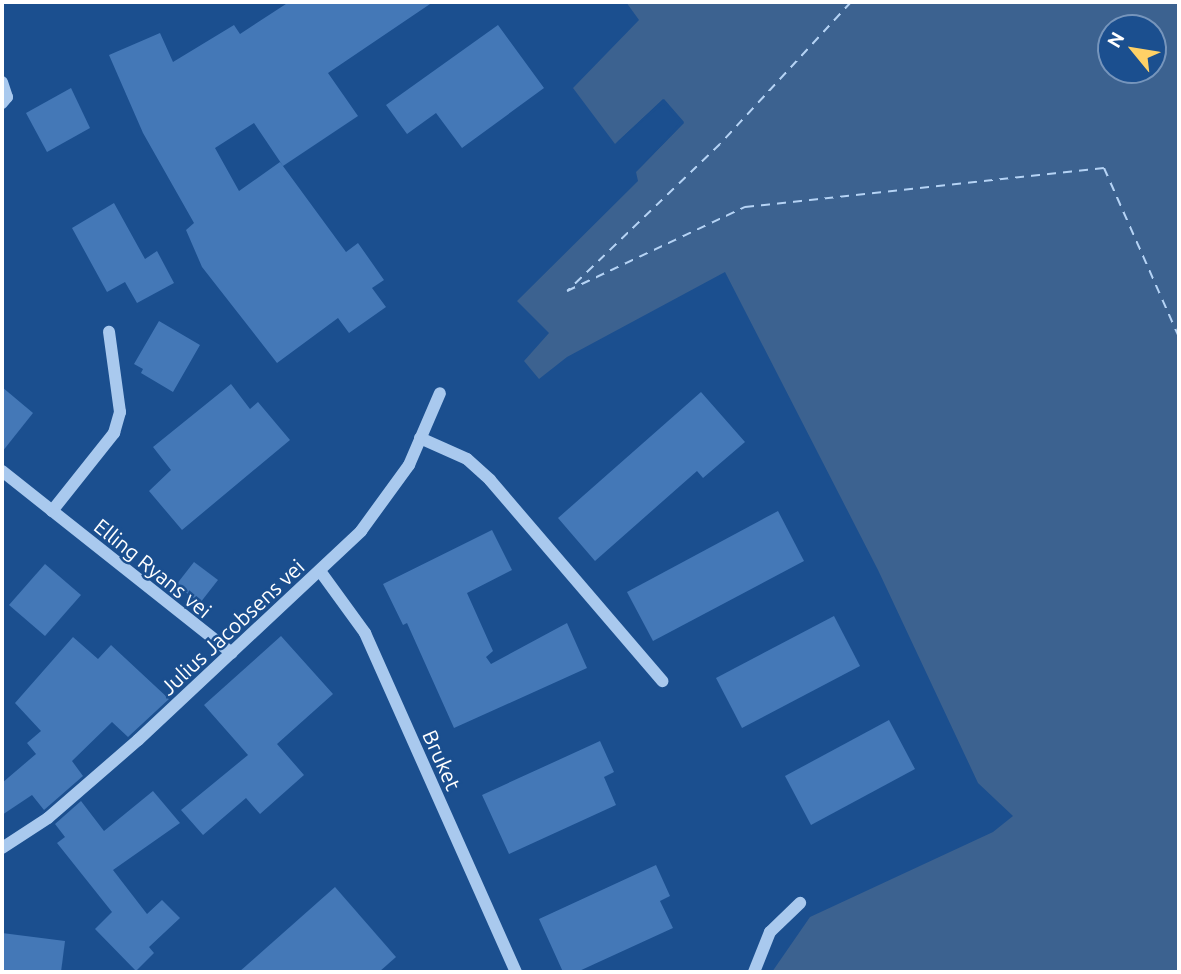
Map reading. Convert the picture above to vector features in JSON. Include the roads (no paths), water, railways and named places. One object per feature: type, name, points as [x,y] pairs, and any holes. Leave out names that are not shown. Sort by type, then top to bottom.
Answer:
[{"type":"street","points":[[2,82],[6,97],[2,103]]},
{"type":"street","points":[[52,511],[114,433],[120,412],[109,332]]},
{"type":"street","name":"Julius Jacobsens vei","points":[[2,849],[58,809],[320,571],[388,499],[440,393]]},
{"type":"street","points":[[420,438],[467,459],[490,480],[662,681]]},
{"type":"street","name":"Elling Ryans vei","points":[[2,471],[232,653]]},
{"type":"street","name":"Bruket","points":[[320,571],[365,633],[516,972]]},
{"type":"street","points":[[754,972],[770,932],[800,903]]},
{"type":"water","points":[[626,2],[1179,2],[1179,972],[772,972],[810,917],[993,832],[1013,816],[978,783],[878,570],[725,272],[567,357],[539,379],[524,361],[549,333],[517,301],[638,181],[636,172],[684,123],[663,99],[615,144],[573,88],[639,20]]}]
